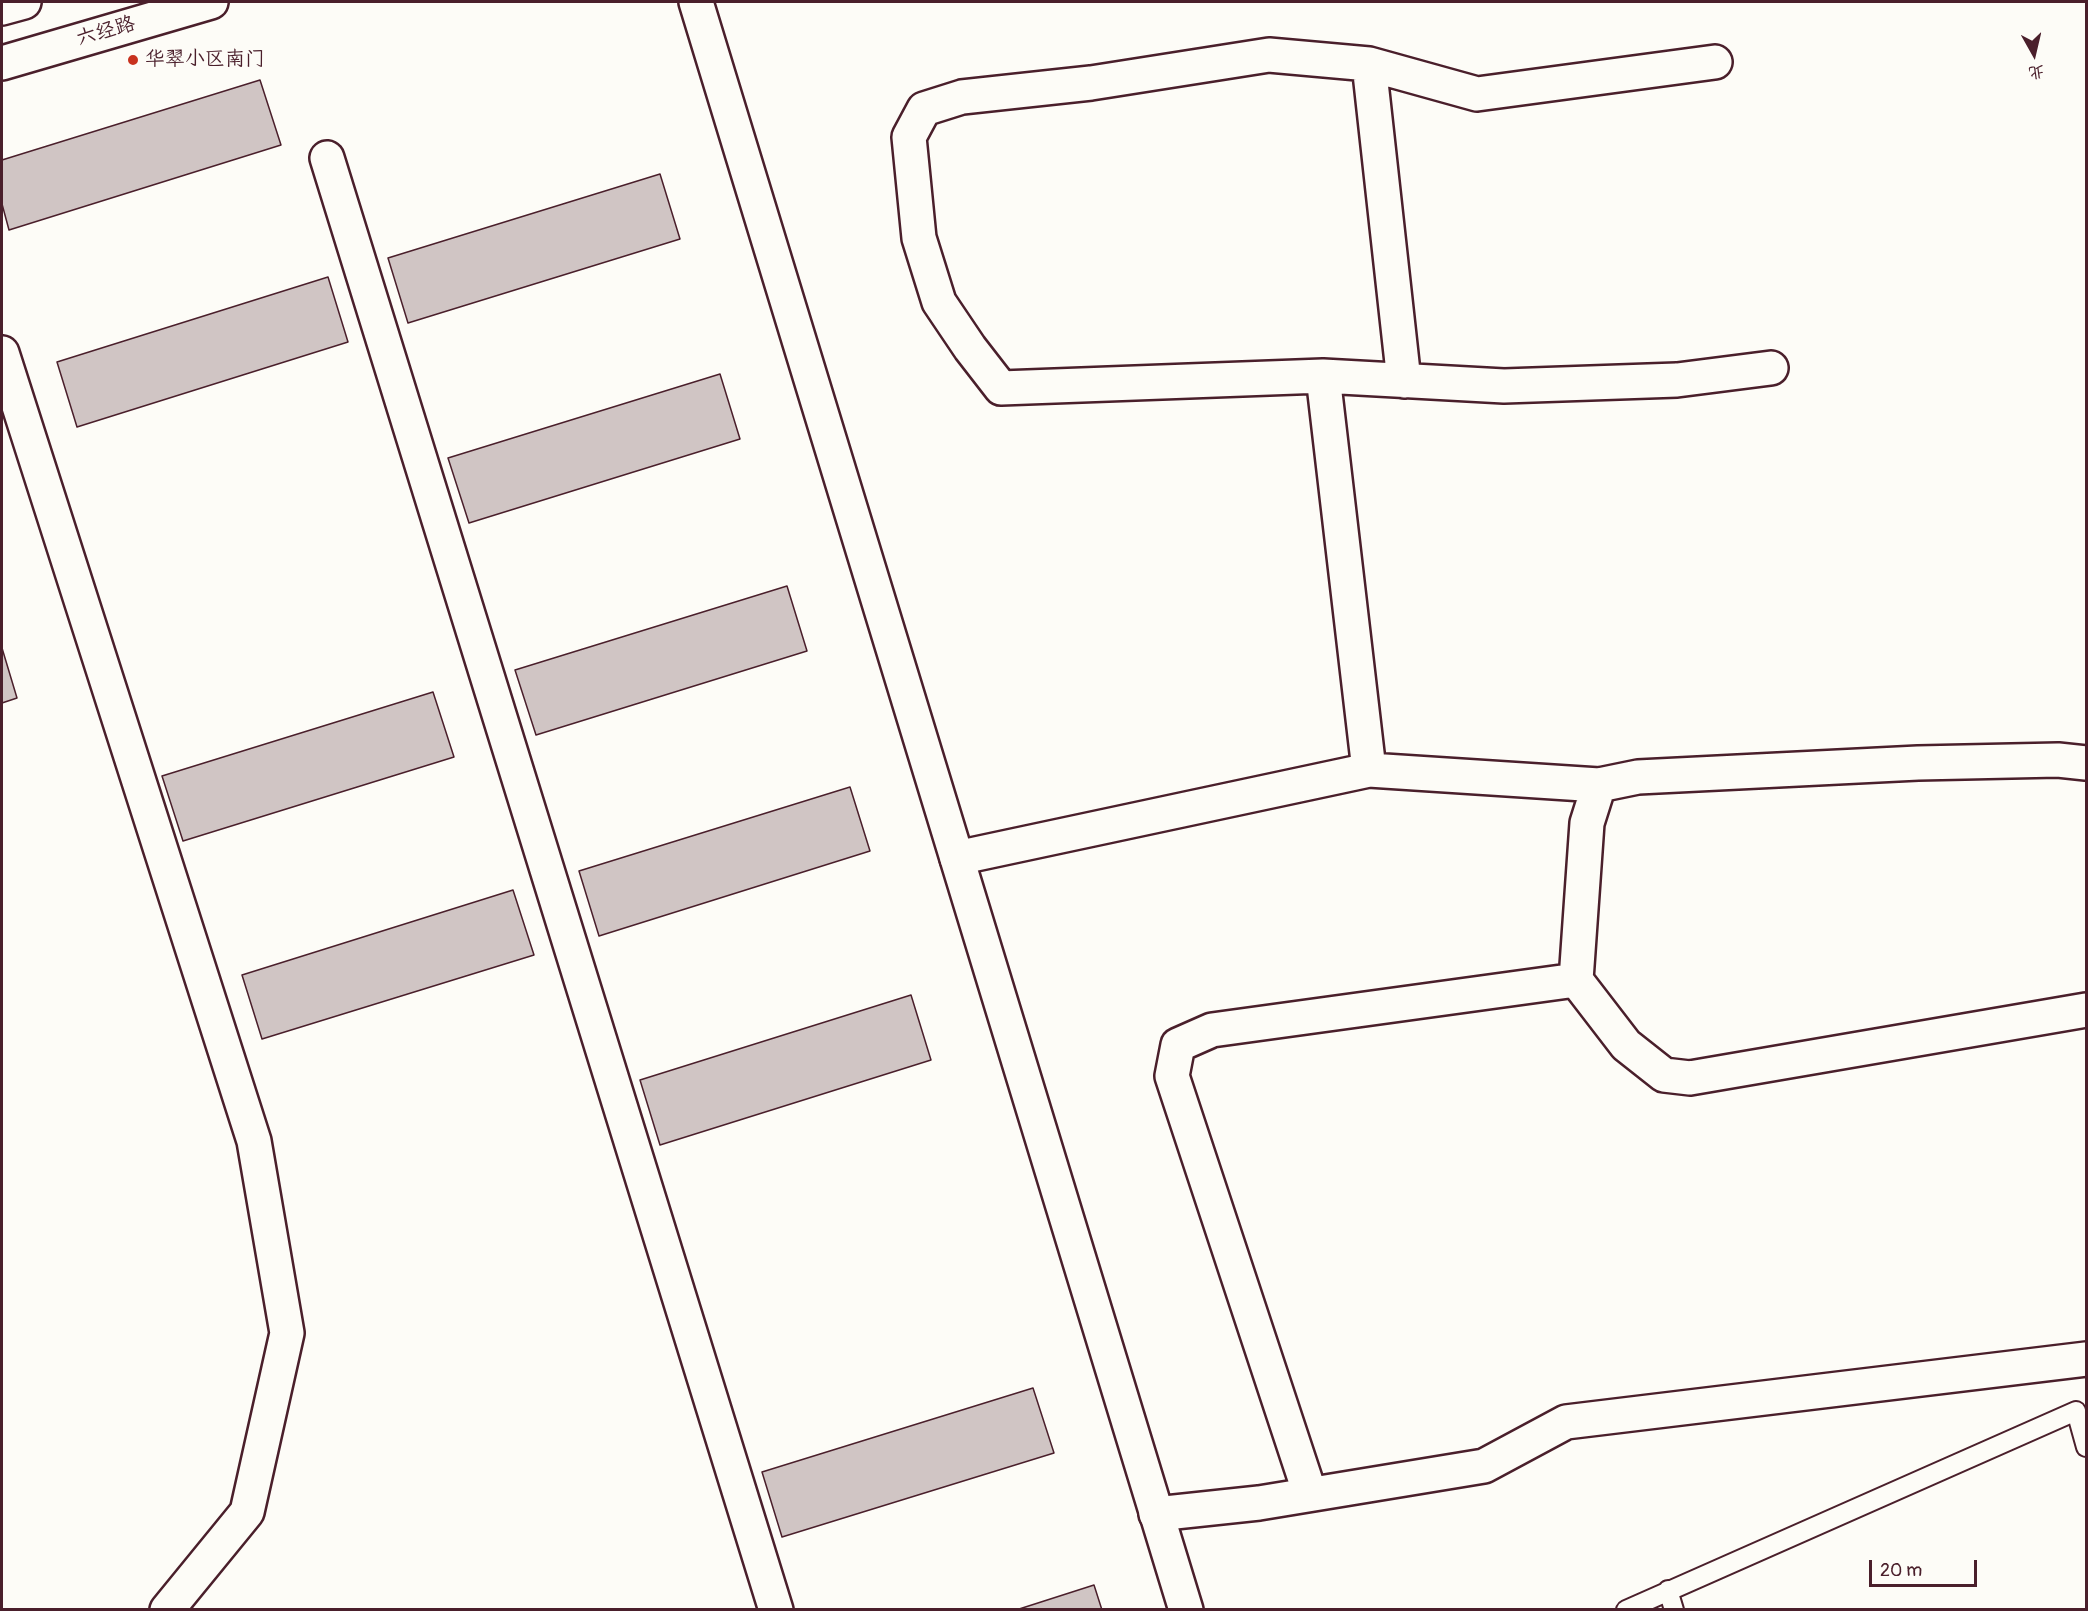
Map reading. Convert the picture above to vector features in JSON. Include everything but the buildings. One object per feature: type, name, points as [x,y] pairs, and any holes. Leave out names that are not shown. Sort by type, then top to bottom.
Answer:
[{"type":"street","points":[[2,8],[24,2]]},
{"type":"street","name":"六经路","points":[[2,63],[211,2]]},
{"type":"street","points":[[696,2],[1186,1610]]},
{"type":"street","points":[[1715,62],[1477,94],[1370,64],[1269,55],[1091,83],[962,97],[924,109],[909,137],[919,238],[939,302],[1001,388],[1323,376],[1504,386],[1665,381],[1771,368]]},
{"type":"street","points":[[1370,64],[1404,381]]},
{"type":"street","points":[[327,158],[776,1610]]},
{"type":"street","points":[[2,353],[254,1141],[287,1333],[247,1512],[167,1610]]},
{"type":"street","points":[[1323,376],[1369,770]]},
{"type":"street","points":[[957,858],[1369,770],[1599,785],[1638,777],[1918,763],[2058,760],[2086,763]]},
{"type":"street","points":[[1599,785],[1587,823],[1576,980],[1626,1045],[1664,1075],[1690,1078],[2086,1010]]},
{"type":"street","points":[[1310,1494],[1172,1076],[1178,1045],[1212,1030],[1576,980]]},
{"type":"street","points":[[1156,1514],[1259,1503],[1484,1466],[1566,1422],[2086,1359]]},
{"type":"lane","points":[[1626,1610],[2076,1411],[2086,1447]]},
{"type":"lane","points":[[1668,1590],[1674,1610]]},
{"type":"place","name":"华翠小区南门","points":[[133,60]]}]
